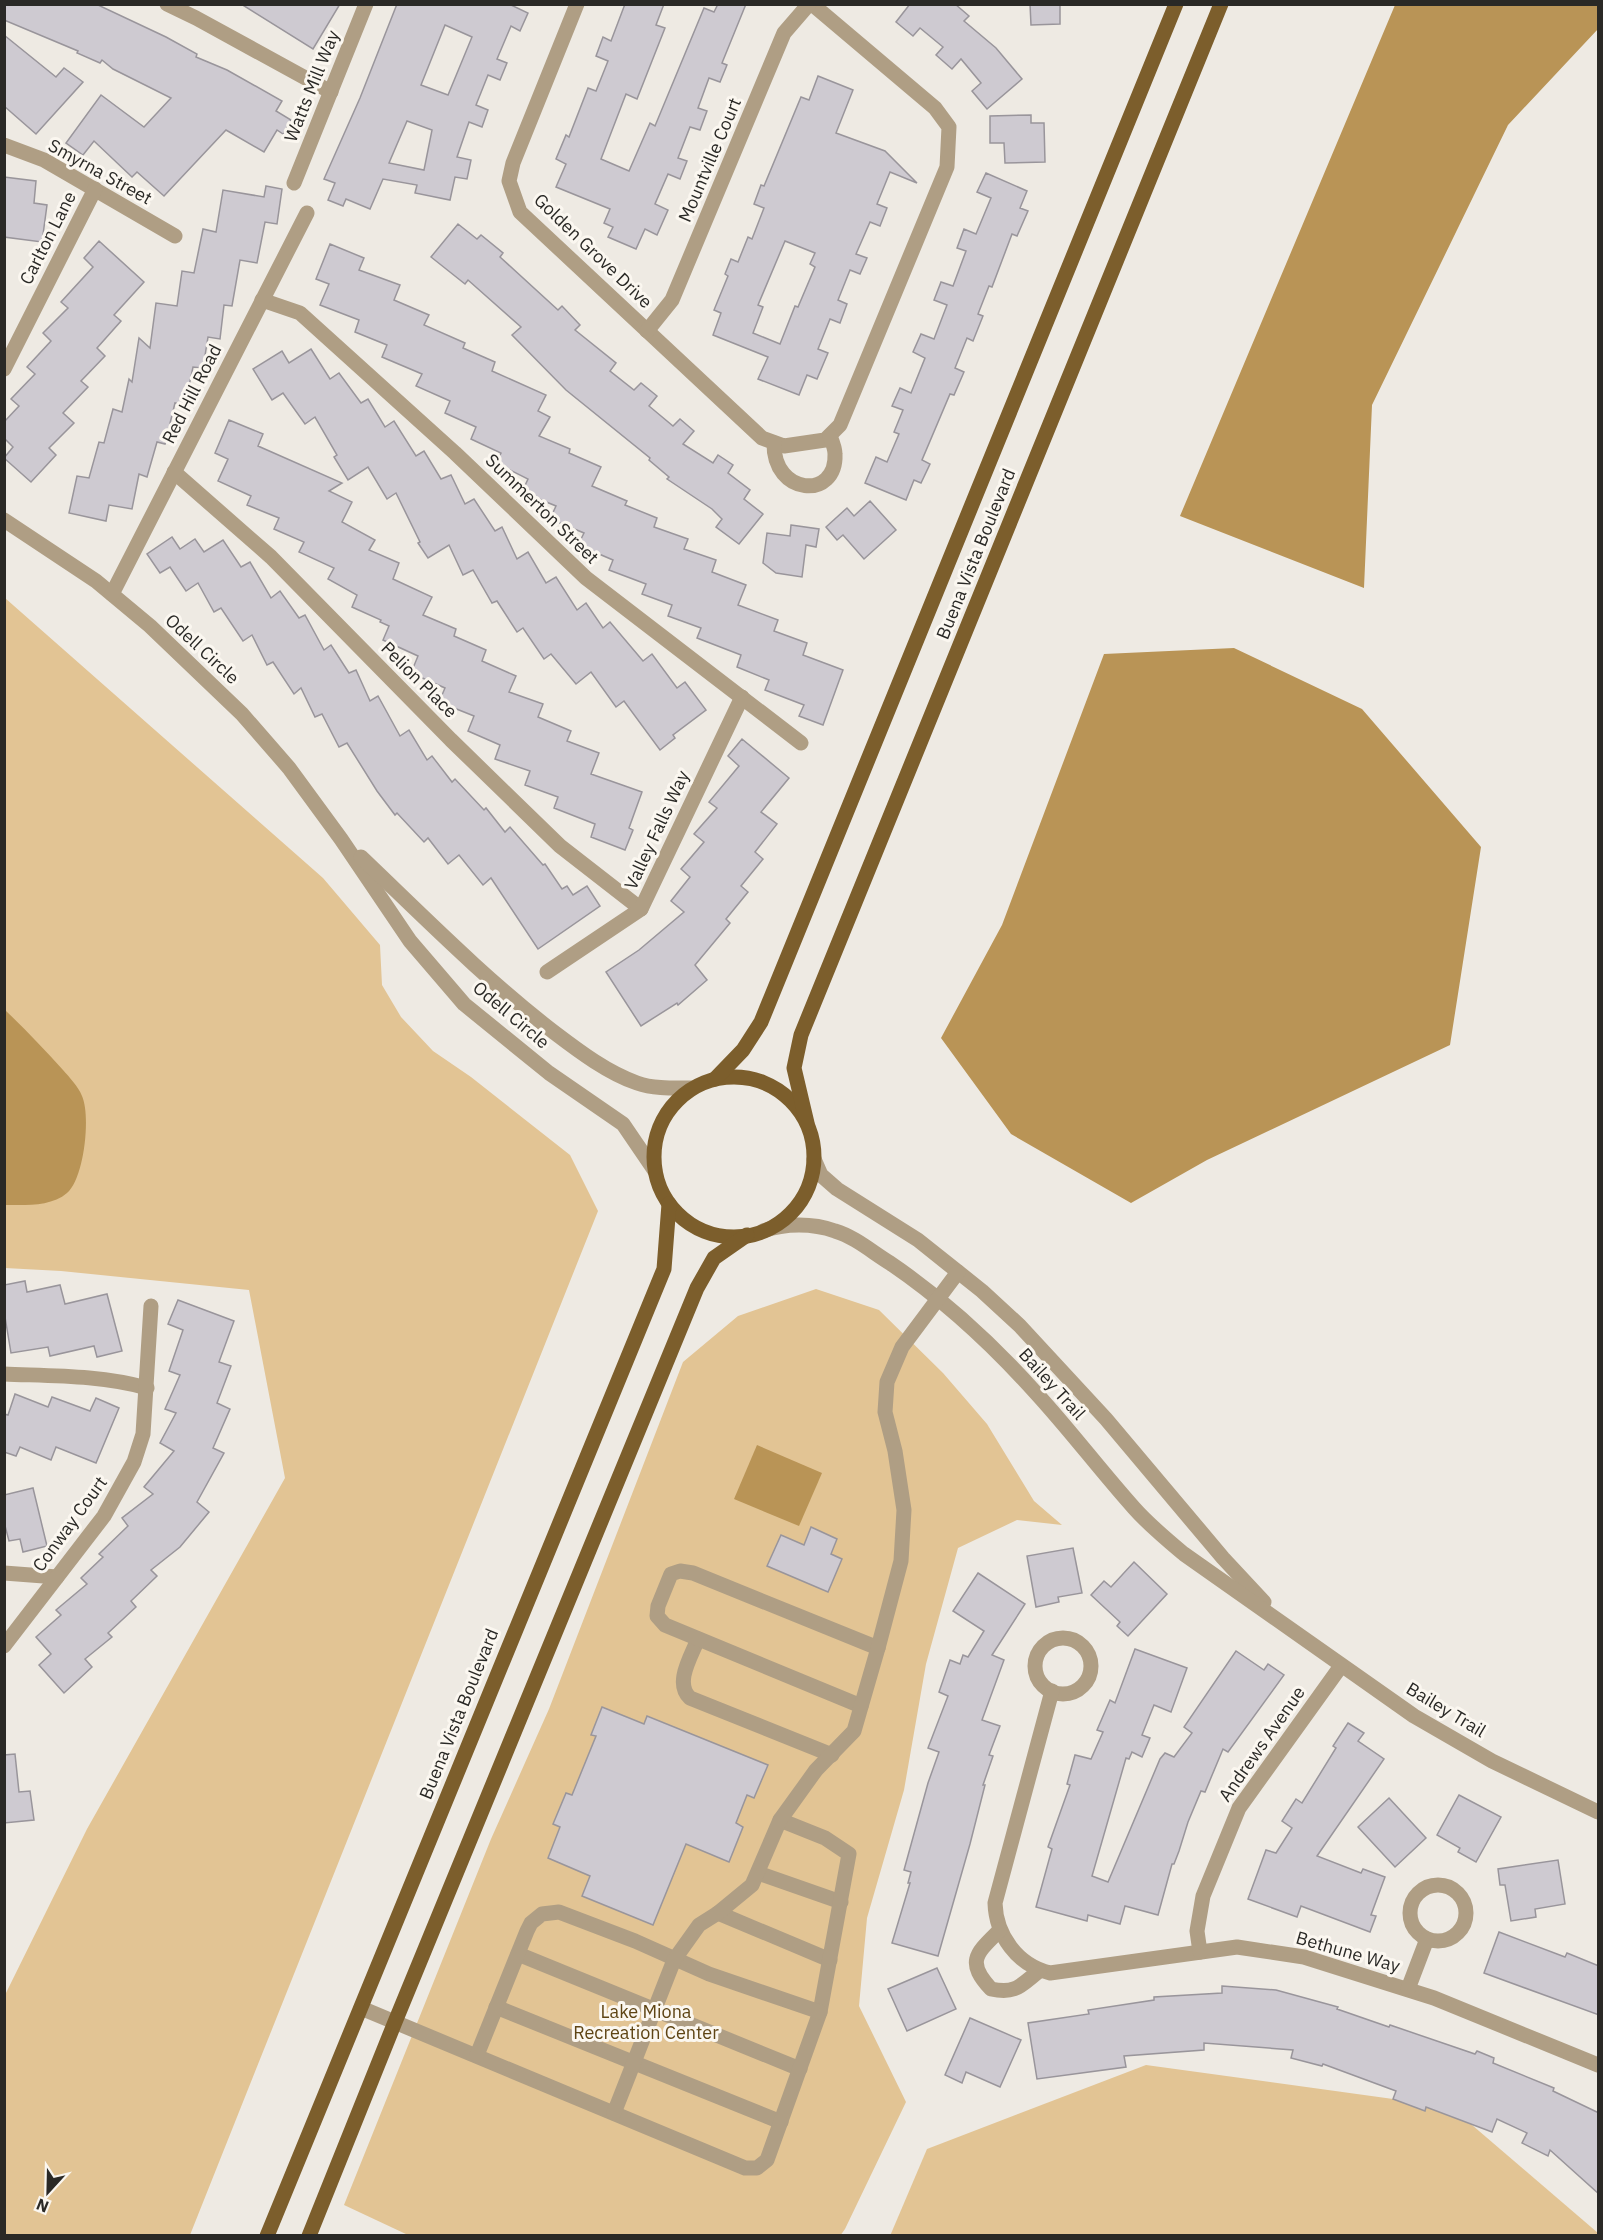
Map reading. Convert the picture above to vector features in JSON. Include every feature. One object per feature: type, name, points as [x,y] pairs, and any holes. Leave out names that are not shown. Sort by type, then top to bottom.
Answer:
[{"type":"main road","name":"Buena Vista Boulevard","points":[[715,1079],[743,1050],[761,1022],[1176,4]]},
{"type":"main road","name":"Buena Vista Boulevard","points":[[807,1123],[791,1100],[769,1084],[742,1077],[715,1079],[692,1088],[674,1103],[661,1124],[654,1147],[655,1171],[660,1188],[669,1204],[685,1219],[704,1230],[725,1236],[747,1235],[764,1231],[784,1219],[800,1203],[810,1182],[814,1159],[813,1140],[794,1068],[801,1035],[1221,4]]},
{"type":"main road","name":"Buena Vista Boulevard","points":[[267,2235],[664,1269],[669,1204]]},
{"type":"main road","name":"Buena Vista Boulevard","points":[[309,2235],[697,1288],[714,1258],[747,1235]]},
{"type":"street","points":[[167,4],[330,92]]},
{"type":"street","name":"Watts Mill Way","points":[[294,183],[366,4]]},
{"type":"street","name":"Golden Grove Drive","points":[[577,4],[513,163],[509,181],[520,212],[762,438],[774,443]]},
{"type":"street","points":[[810,4],[935,108],[949,127],[947,166],[840,425],[825,440],[783,446],[774,443],[774,454],[780,472],[797,485],[812,487],[828,477],[834,467],[835,453],[830,436]]},
{"type":"street","name":"Mountville Court","points":[[647,331],[672,300],[784,33],[810,4]]},
{"type":"street","name":"Smyrna Street","points":[[4,145],[44,160],[175,236]]},
{"type":"street","name":"Carlton Lane","points":[[5,366],[95,189]]},
{"type":"street","name":"Red Hill Road","points":[[112,594],[307,213]]},
{"type":"street","name":"Summerton Street","points":[[262,300],[300,313],[455,453],[586,578],[801,742]]},
{"type":"street","name":"Pelion Place","points":[[174,472],[271,557],[451,740],[560,846],[641,909]]},
{"type":"street","name":"Odell Circle","points":[[4,520],[96,581],[198,670],[243,714],[289,768],[341,839],[410,941],[464,1004],[549,1073],[623,1124],[655,1171]]},
{"type":"street","name":"Valley Falls Way","points":[[547,972],[641,909],[742,697]]},
{"type":"street","name":"Odell Circle","points":[[341,839],[471,962],[526,1010],[570,1044],[612,1072],[639,1084],[663,1088],[692,1088]]},
{"type":"street","name":"Bailey Trail","points":[[814,1159],[821,1175],[837,1189],[918,1240],[1020,1326],[1060,1367],[1223,1558],[1284,1624]]},
{"type":"street","name":"Bailey Trail","points":[[764,1231],[777,1226],[811,1226],[835,1231],[854,1239],[911,1277],[970,1327],[1035,1392],[1135,1509],[1158,1533],[1184,1554],[1414,1716],[1492,1761],[1599,1812]]},
{"type":"street","points":[[614,2113],[675,1960],[699,1925],[718,1913],[752,1885],[780,1820],[816,1770],[854,1731],[901,1561],[904,1510],[895,1451],[885,1412],[887,1382],[902,1347],[958,1272]]},
{"type":"street","name":"Conway Court","points":[[4,1646],[104,1516],[134,1462],[143,1434],[152,1306]]},
{"type":"street","points":[[4,1374],[101,1379],[147,1388]]},
{"type":"street","points":[[861,1706],[665,1626],[657,1616],[658,1606],[670,1574],[680,1571],[693,1573],[878,1648]]},
{"type":"street","points":[[4,1573],[57,1577]]},
{"type":"street","points":[[698,1639],[682,1682],[684,1692],[690,1698],[832,1755]]},
{"type":"street","name":"Andrews Avenue","points":[[1200,1952],[1197,1931],[1203,1896],[1239,1808],[1341,1666]]},
{"type":"street","points":[[1000,1930],[979,1951],[976,1971],[991,1989],[1007,1992],[1020,1987],[1039,1971],[1022,1960],[1004,1938],[996,1919],[995,1903],[1052,1691]]},
{"type":"street","points":[[361,2008],[745,2168],[757,2168],[767,2160],[820,2012],[849,1854],[825,1838],[780,1820]]},
{"type":"street","points":[[758,1873],[841,1902]]},
{"type":"street","points":[[477,2055],[531,1923],[542,1914],[559,1912],[635,1941],[675,1960],[756,1991],[820,2012]]},
{"type":"street","points":[[718,1913],[830,1960]]},
{"type":"street","points":[[1408,1989],[1427,1939]]},
{"type":"street","name":"Bethune Way","points":[[1039,1971],[1050,1973],[1237,1947],[1304,1957],[1434,1998],[1599,2066]]},
{"type":"street","points":[[518,1954],[800,2069]]},
{"type":"street","points":[[496,2007],[781,2122]]},
{"type":"green space","points":[[5,598],[323,878],[380,945],[382,985],[401,1017],[433,1051],[471,1077],[570,1155],[598,1211],[190,2235],[5,2235],[4,1997],[87,1829],[285,1478],[249,1290],[61,1271],[5,1268]]},
{"type":"green space","name":"Lake Miona Recreation Center","points":[[816,1289],[879,1310],[943,1373],[987,1424],[1034,1501],[1062,1525],[1017,1520],[958,1548],[926,1664],[904,1790],[867,1918],[859,2006],[906,2102],[845,2229],[840,2236],[408,2235],[344,2205],[491,1839],[549,1709],[683,1362],[738,1316]]},
{"type":"green space","points":[[1146,2065],[1451,2107],[1598,2233],[1598,2236],[890,2236],[927,2149]]},
{"type":"shaded area","points":[[1395,5],[1598,5],[1598,29],[1508,125],[1372,405],[1364,588],[1180,516]]},
{"type":"shaded area","points":[[1234,648],[1362,709],[1481,847],[1450,1045],[1207,1160],[1131,1203],[1011,1134],[941,1038],[1002,925],[1104,654]]},
{"type":"shaded area","points":[[5,1010],[71,1079],[85,1105],[86,1132],[78,1175],[67,1193],[61,1198],[45,1203],[5,1205]]},
{"type":"shaded area","points":[[757,1445],[822,1473],[799,1526],[734,1499]]},
{"type":"building","points":[[4,4],[96,4],[166,37],[197,54],[196,57],[227,70],[282,101],[276,111],[291,120],[283,134],[277,130],[264,152],[226,130],[164,196],[137,172],[132,177],[94,141],[83,155],[66,143],[101,95],[144,127],[171,98],[113,69],[102,60],[100,63],[77,53],[78,51],[4,20]]},
{"type":"building","points":[[241,4],[340,4],[313,49]]},
{"type":"building","points":[[397,4],[509,4],[528,13],[520,31],[511,26],[497,59],[507,63],[500,80],[488,75],[476,105],[488,110],[482,127],[469,122],[457,157],[471,160],[467,179],[455,177],[450,200],[415,193],[417,185],[383,179],[370,209],[346,199],[343,206],[328,200],[335,183],[324,179],[360,98]],"holes":[[[445,25],[472,37],[448,95],[421,85]],[[407,121],[432,130],[424,170],[389,163]]]},
{"type":"building","points":[[625,4],[664,4],[656,25],[665,28],[637,99],[626,94],[601,159],[629,171],[650,123],[655,126],[704,8],[714,12],[718,4],[746,4],[722,63],[727,65],[720,82],[709,78],[698,108],[707,111],[700,130],[690,127],[678,158],[687,161],[680,179],[668,174],[655,204],[668,210],[657,235],[645,229],[636,249],[608,237],[613,227],[604,223],[610,209],[556,187],[566,164],[556,159],[566,135],[569,137],[588,88],[596,91],[608,61],[596,56],[603,37],[611,41]]},
{"type":"building","points":[[910,4],[955,4],[969,16],[964,21],[996,48],[1022,79],[987,109],[972,91],[981,83],[961,59],[952,69],[936,55],[943,47],[920,28],[913,36],[896,22]]},
{"type":"building","points":[[1030,4],[1060,4],[1060,24],[1031,25]]},
{"type":"building","points":[[4,35],[56,77],[64,68],[83,82],[36,134],[4,106]]},
{"type":"building","points":[[818,76],[853,90],[836,133],[885,151],[917,183],[890,172],[877,204],[887,208],[880,226],[870,222],[856,254],[867,258],[860,274],[850,270],[838,300],[847,304],[840,323],[830,319],[818,349],[828,353],[817,379],[807,375],[799,395],[758,379],[768,357],[713,335],[721,313],[714,310],[728,276],[725,274],[731,259],[738,262],[748,237],[752,239],[764,208],[754,204],[761,185],[764,186],[801,97],[809,100]],"holes":[[[785,241],[815,253],[810,264],[815,267],[798,307],[795,306],[780,344],[753,333],[763,307],[758,305]]]},
{"type":"building","points":[[1031,115],[1031,123],[1044,123],[1045,162],[1005,163],[1004,143],[990,143],[990,116]]},
{"type":"building","points":[[986,173],[1027,191],[1020,208],[1028,211],[1017,236],[1012,234],[992,287],[989,286],[978,314],[983,316],[973,341],[967,338],[955,368],[964,372],[954,395],[950,394],[922,460],[930,464],[921,483],[914,480],[906,500],[865,483],[876,457],[887,462],[899,434],[894,432],[903,410],[892,406],[900,388],[911,393],[925,358],[913,352],[921,334],[934,339],[947,305],[934,300],[941,282],[953,286],[966,251],[957,248],[964,229],[976,234],[991,198],[977,192]]},
{"type":"building","points":[[4,177],[36,181],[34,203],[47,205],[42,242],[4,237]]},
{"type":"building","points":[[266,186],[282,189],[277,224],[265,222],[257,263],[240,260],[232,306],[224,305],[220,339],[208,337],[203,368],[193,367],[185,405],[175,403],[165,444],[157,442],[147,477],[139,474],[132,509],[109,505],[106,521],[69,513],[77,476],[89,478],[99,442],[104,443],[113,409],[122,412],[129,379],[132,382],[139,338],[150,348],[156,303],[177,306],[182,271],[194,273],[203,229],[216,232],[223,190],[264,197]]},
{"type":"building","points":[[458,224],[477,239],[481,235],[503,253],[500,257],[558,310],[562,306],[580,325],[575,330],[616,363],[610,371],[634,390],[641,383],[657,396],[649,406],[673,426],[680,419],[694,431],[683,444],[713,463],[718,455],[733,465],[728,473],[750,490],[744,499],[763,514],[739,544],[716,527],[722,519],[712,509],[667,479],[669,477],[649,460],[650,458],[566,390],[512,335],[521,327],[468,280],[465,284],[431,257]]},
{"type":"building","points":[[99,241],[144,282],[114,315],[121,321],[97,348],[105,356],[81,381],[88,387],[63,413],[74,423],[49,448],[56,455],[31,482],[4,458],[13,447],[4,438],[4,422],[19,406],[11,399],[35,374],[27,367],[51,341],[43,333],[68,308],[61,302],[93,267],[84,258]]},
{"type":"building","points":[[330,244],[364,258],[359,270],[400,285],[394,300],[429,315],[424,325],[465,343],[463,348],[495,362],[492,371],[546,395],[538,411],[550,417],[539,436],[570,449],[569,453],[601,467],[592,486],[627,501],[625,505],[657,518],[654,527],[688,539],[684,549],[716,560],[712,572],[746,585],[738,605],[778,620],[774,631],[807,643],[803,655],[843,670],[823,725],[799,716],[804,705],[765,690],[769,680],[737,667],[741,655],[697,638],[701,628],[668,616],[672,605],[642,594],[646,584],[609,570],[613,560],[578,545],[584,533],[550,519],[556,506],[522,492],[528,479],[496,463],[501,453],[471,439],[476,427],[445,413],[450,401],[416,386],[422,374],[382,357],[387,345],[355,332],[359,320],[320,305],[329,284],[316,279]]},
{"type":"building","points":[[311,349],[330,379],[339,373],[361,403],[368,399],[385,427],[394,421],[416,456],[424,451],[441,479],[451,475],[465,504],[474,499],[495,531],[502,527],[517,559],[528,552],[546,583],[556,577],[577,610],[586,603],[603,628],[610,622],[643,661],[652,654],[677,688],[685,682],[706,710],[673,735],[675,738],[660,750],[624,701],[616,707],[591,672],[576,684],[551,654],[544,659],[523,628],[517,632],[497,601],[492,603],[473,570],[463,575],[449,545],[428,558],[418,543],[420,542],[396,493],[387,499],[368,467],[348,480],[334,457],[337,455],[315,417],[305,424],[283,393],[272,400],[253,369],[282,351],[289,363]]},
{"type":"building","points":[[229,420],[263,434],[258,446],[342,483],[329,491],[352,502],[342,522],[375,540],[369,550],[399,563],[393,579],[432,597],[423,615],[456,629],[454,636],[486,650],[482,661],[516,676],[509,692],[543,704],[538,717],[571,731],[567,741],[599,753],[591,774],[642,792],[629,828],[633,830],[625,850],[591,837],[595,824],[554,808],[558,797],[525,785],[530,771],[495,759],[500,745],[468,731],[474,716],[439,702],[445,688],[411,673],[418,656],[383,640],[389,626],[352,607],[357,595],[328,579],[334,568],[299,552],[304,542],[274,529],[279,518],[247,505],[251,496],[218,481],[228,459],[215,453]]},
{"type":"building","points":[[870,501],[896,530],[864,559],[843,535],[837,540],[826,527],[847,508],[854,516]]},
{"type":"building","points":[[791,525],[819,529],[816,547],[806,545],[802,577],[776,573],[763,563],[767,533],[790,536]]},
{"type":"building","points":[[172,537],[180,549],[195,539],[204,552],[223,540],[241,567],[250,562],[271,598],[280,591],[299,618],[305,615],[324,650],[331,645],[349,673],[356,670],[370,701],[378,696],[400,736],[409,730],[427,760],[432,756],[452,782],[455,779],[484,810],[486,808],[505,832],[510,827],[543,865],[545,864],[562,889],[567,886],[573,895],[587,886],[600,906],[538,949],[491,878],[483,885],[459,855],[448,864],[428,838],[424,842],[397,813],[395,815],[347,743],[339,747],[322,714],[315,717],[301,688],[294,694],[273,662],[267,665],[252,635],[243,641],[221,608],[214,612],[198,583],[186,591],[170,567],[160,573],[147,554]]},
{"type":"building","points":[[742,739],[789,778],[761,812],[777,824],[755,852],[763,859],[741,886],[748,892],[726,919],[730,923],[695,965],[707,980],[678,1005],[677,1003],[641,1026],[606,972],[639,950],[684,912],[671,901],[690,877],[681,869],[704,842],[694,834],[717,808],[709,802],[739,766],[728,756]]},
{"type":"building","points":[[25,1281],[27,1292],[60,1285],[65,1304],[107,1294],[122,1351],[97,1357],[94,1346],[50,1356],[48,1347],[11,1353],[4,1311],[4,1285]]},
{"type":"building","points":[[178,1300],[234,1321],[219,1362],[231,1366],[217,1403],[230,1409],[213,1448],[224,1453],[197,1502],[209,1512],[180,1547],[151,1570],[157,1576],[131,1601],[136,1607],[108,1633],[112,1637],[85,1659],[92,1667],[64,1693],[39,1665],[51,1654],[36,1637],[61,1615],[56,1610],[87,1584],[81,1578],[103,1557],[99,1554],[128,1526],[122,1518],[153,1494],[144,1487],[174,1451],[160,1443],[176,1413],[165,1409],[180,1375],[169,1371],[183,1330],[168,1324]]},
{"type":"building","points":[[15,1394],[48,1407],[52,1397],[90,1411],[96,1398],[119,1408],[96,1463],[56,1447],[51,1460],[20,1447],[16,1456],[4,1452],[4,1414],[8,1415]]},
{"type":"building","points":[[33,1488],[47,1546],[23,1552],[20,1539],[9,1541],[4,1522],[4,1495]]},
{"type":"building","points":[[811,1527],[837,1539],[831,1554],[842,1559],[828,1592],[767,1566],[781,1535],[804,1545]]},
{"type":"building","points":[[1073,1548],[1082,1593],[1058,1597],[1059,1602],[1036,1607],[1027,1556]]},
{"type":"building","points":[[1134,1562],[1167,1594],[1128,1636],[1117,1626],[1120,1622],[1091,1595],[1104,1581],[1111,1587]]},
{"type":"building","points":[[978,1573],[1025,1604],[992,1655],[1004,1660],[982,1720],[1000,1726],[989,1755],[993,1756],[983,1785],[985,1785],[970,1844],[938,1956],[892,1943],[910,1883],[908,1883],[911,1872],[904,1870],[939,1752],[928,1748],[948,1696],[939,1692],[950,1660],[960,1664],[963,1655],[968,1657],[984,1631],[953,1611]]},
{"type":"building","points":[[1135,1649],[1187,1668],[1171,1712],[1154,1705],[1142,1735],[1150,1738],[1142,1757],[1132,1752],[1129,1759],[1126,1758],[1092,1876],[1108,1882],[1160,1759],[1165,1753],[1174,1757],[1192,1733],[1184,1727],[1236,1651],[1264,1670],[1268,1664],[1284,1675],[1228,1752],[1223,1749],[1205,1792],[1201,1791],[1188,1822],[1179,1851],[1172,1864],[1158,1915],[1125,1906],[1120,1924],[1088,1915],[1087,1921],[1036,1907],[1052,1849],[1048,1847],[1070,1785],[1067,1784],[1075,1755],[1091,1759],[1103,1732],[1097,1730],[1110,1700],[1115,1703]]},
{"type":"building","points":[[602,1707],[644,1724],[647,1716],[768,1765],[754,1798],[747,1795],[736,1823],[743,1827],[729,1862],[686,1844],[653,1925],[582,1896],[590,1876],[548,1858],[560,1827],[553,1824],[566,1793],[572,1795],[596,1736],[591,1735]]},
{"type":"building","points":[[1348,1723],[1364,1733],[1358,1741],[1384,1759],[1317,1856],[1361,1873],[1363,1869],[1385,1877],[1371,1915],[1376,1916],[1370,1932],[1301,1906],[1297,1917],[1248,1899],[1266,1850],[1276,1853],[1292,1828],[1282,1821],[1296,1799],[1302,1803],[1336,1748],[1333,1746]]},
{"type":"building","points":[[15,1754],[19,1792],[30,1791],[34,1820],[4,1823],[4,1755]]},
{"type":"building","points":[[1459,1795],[1501,1817],[1476,1862],[1458,1852],[1460,1848],[1437,1835]]},
{"type":"building","points":[[1389,1798],[1426,1838],[1395,1867],[1358,1827]]},
{"type":"building","points":[[1558,1860],[1565,1904],[1535,1909],[1536,1917],[1511,1921],[1505,1885],[1500,1885],[1498,1869]]},
{"type":"building","points":[[1499,1932],[1565,1957],[1567,1953],[1599,1966],[1599,2015],[1484,1973]]},
{"type":"building","points":[[937,1968],[956,2009],[907,2031],[888,1989]]},
{"type":"building","points":[[1222,1986],[1276,1990],[1338,2007],[1337,2009],[1389,2027],[1390,2025],[1475,2054],[1477,2051],[1494,2058],[1493,2063],[1554,2088],[1553,2091],[1599,2113],[1599,2194],[1550,2150],[1548,2156],[1522,2143],[1527,2133],[1497,2119],[1492,2132],[1426,2107],[1425,2111],[1393,2099],[1396,2091],[1323,2064],[1322,2066],[1291,2058],[1293,2050],[1204,2043],[1204,2050],[1124,2056],[1126,2067],[1037,2079],[1028,2023],[1089,2014],[1088,2010],[1154,2000],[1154,1997],[1222,1993]]},
{"type":"building","points":[[970,2018],[1021,2040],[1000,2087],[966,2072],[962,2083],[945,2075]]}]
